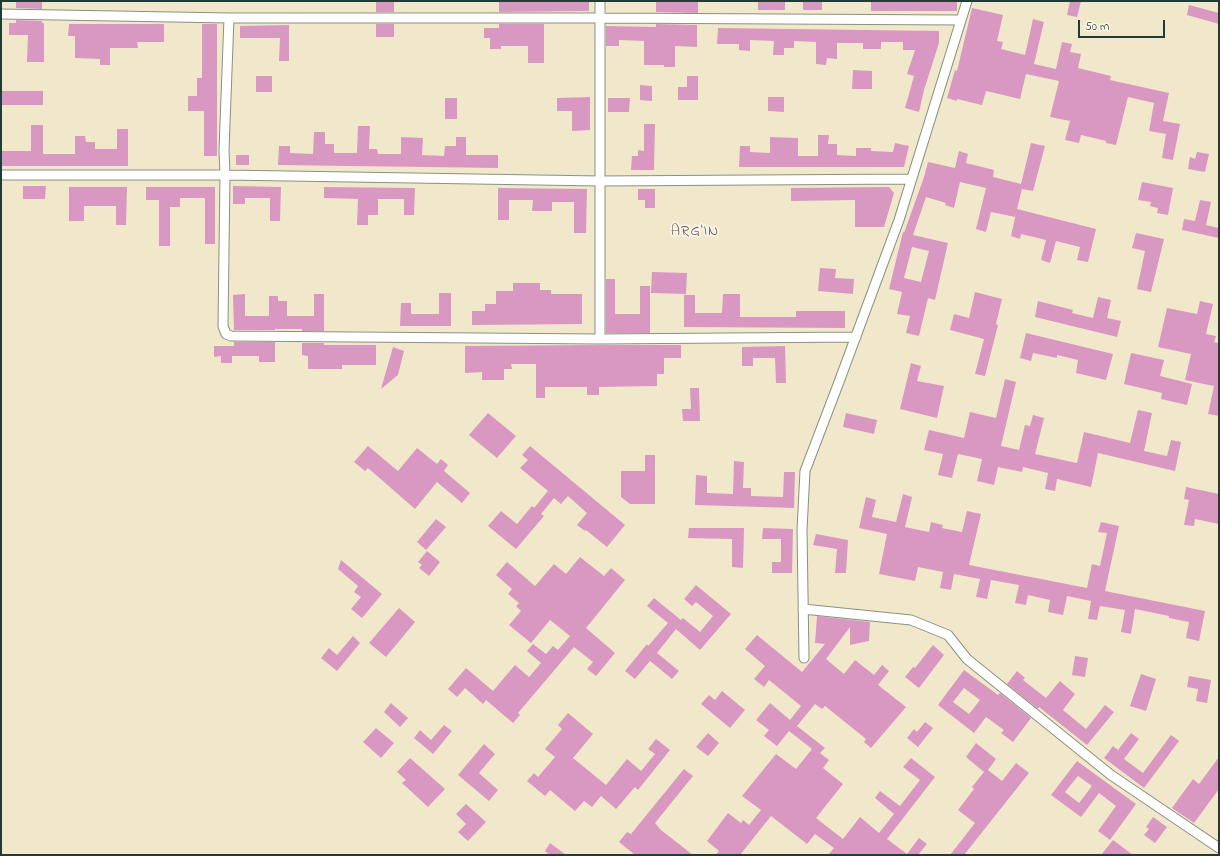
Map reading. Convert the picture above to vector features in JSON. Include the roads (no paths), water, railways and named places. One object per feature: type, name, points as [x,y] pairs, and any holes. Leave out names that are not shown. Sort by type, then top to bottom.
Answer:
[{"type":"street","points":[[600,1],[600,339]]},
{"type":"street","points":[[804,658],[802,530],[805,471],[899,220],[967,1]]},
{"type":"street","points":[[1,14],[229,18],[961,20]]},
{"type":"street","points":[[229,18],[224,150],[223,326],[226,334],[231,336],[600,339],[856,336]]},
{"type":"street","points":[[1,175],[225,175],[600,181],[911,179]]},
{"type":"street","points":[[803,609],[911,620],[948,635],[967,659],[1111,775],[1219,848]]},
{"type":"district","name":"ARG'IN","points":[[695,233]]}]
